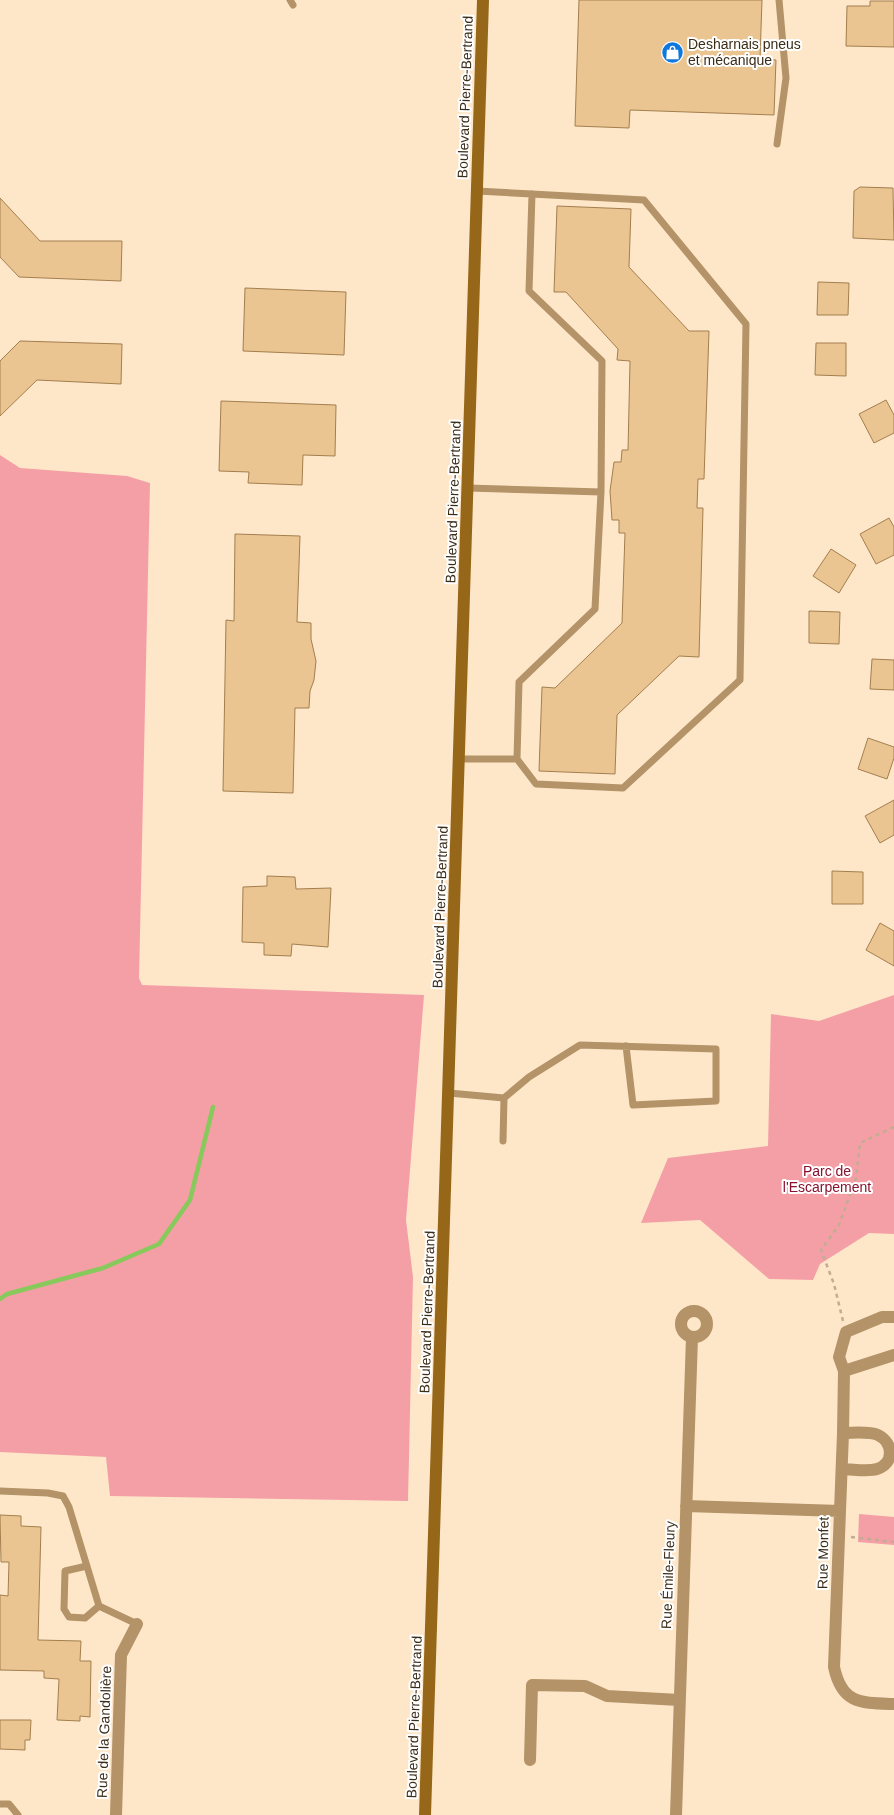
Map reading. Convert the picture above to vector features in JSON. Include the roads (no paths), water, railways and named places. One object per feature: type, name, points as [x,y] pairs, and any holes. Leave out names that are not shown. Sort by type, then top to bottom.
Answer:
[{"type":"main road","name":"Boulevard Pierre-Bertrand","points":[[425,1815],[483,0]]},
{"type":"street","points":[[840,1511],[844,1371],[839,1357],[846,1332],[882,1317],[894,1317]]},
{"type":"street","name":"Rue Émile-Fleury","points":[[676,1815],[692,1337]]},
{"type":"street","points":[[844,1371],[894,1355]]},
{"type":"street","points":[[842,1468],[875,1470],[885,1467],[891,1459],[892,1451],[887,1442],[878,1435],[843,1433]]},
{"type":"street","name":"Rue Monfet","points":[[686,1506],[840,1511],[834,1667],[837,1682],[842,1692],[851,1699],[869,1704],[894,1704]]},
{"type":"street","name":"Rue de la Gandolière","points":[[116,1815],[122,1655],[137,1624]]},
{"type":"street","points":[[530,1760],[532,1685],[584,1686],[607,1696],[679,1700]]},
{"type":"lane","points":[[777,144],[786,78],[779,0]]},
{"type":"lane","points":[[477,191],[644,200],[746,324],[740,680],[623,788],[536,784],[517,759],[519,682],[595,609],[601,492],[602,361],[529,291],[532,194]]},
{"type":"lane","points":[[468,488],[601,492]]},
{"type":"lane","points":[[460,759],[517,759]]},
{"type":"lane","points":[[449,1093],[504,1098],[529,1077],[580,1045],[626,1046],[716,1049],[716,1101],[633,1105],[626,1046]]},
{"type":"lane","points":[[504,1098],[504,1141]]},
{"type":"lane","points":[[0,1491],[48,1493],[63,1496],[69,1507],[99,1606],[137,1624]]},
{"type":"lane","points":[[87,1566],[65,1570],[64,1609],[69,1617],[85,1618],[99,1606]]},
{"type":"lane","points":[[0,1804],[9,1804],[18,1815]]},
{"type":"waterway","points":[[0,1299],[7,1294],[103,1268],[159,1244],[190,1200],[213,1107]]},
{"type":"place","name":"Desharnais pneus et mécanique","points":[[672,52]]},
{"type":"park label","name":"Parc de l'Escarpement","points":[[827,1180]]}]
